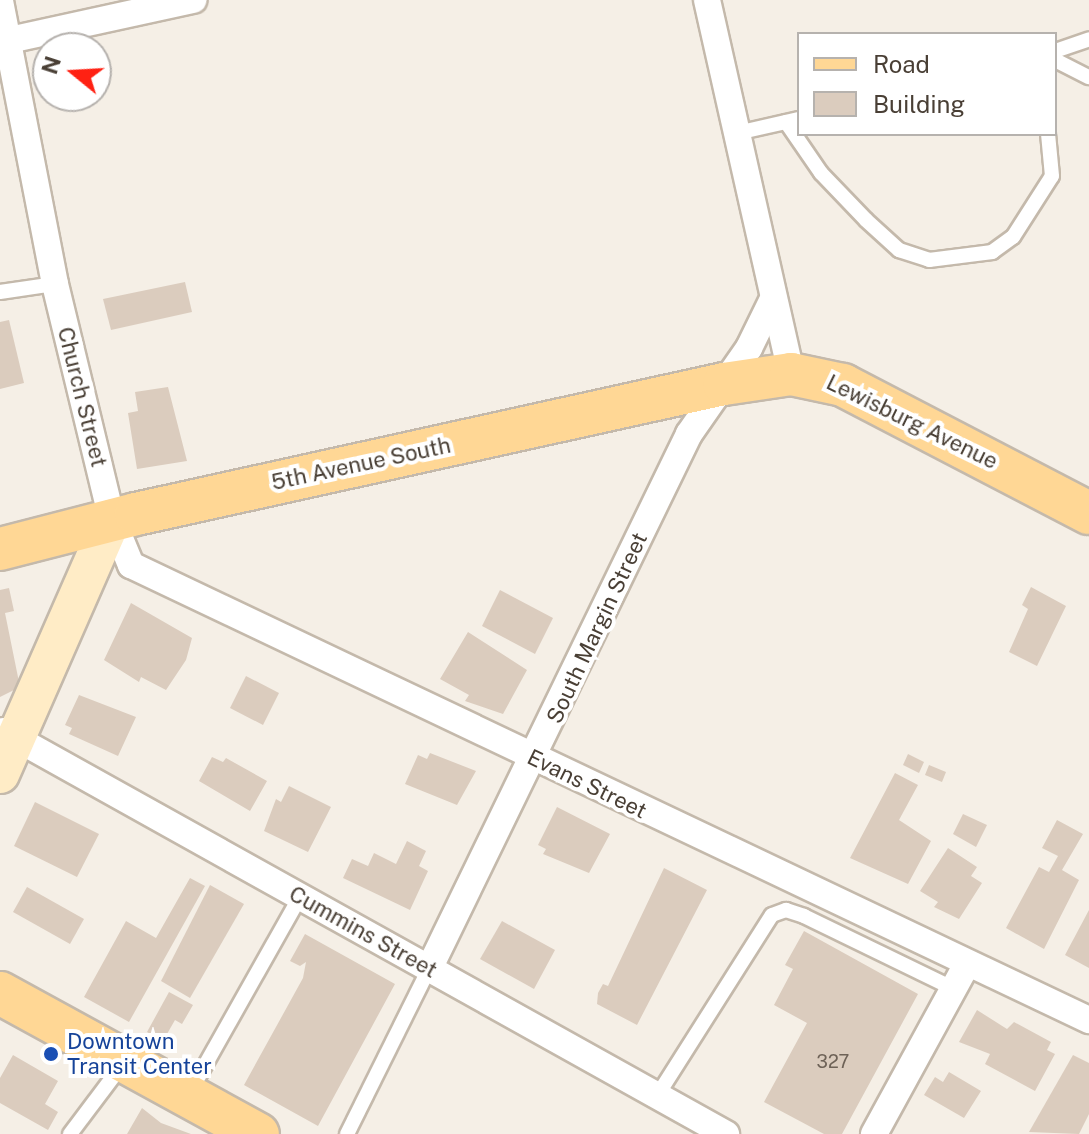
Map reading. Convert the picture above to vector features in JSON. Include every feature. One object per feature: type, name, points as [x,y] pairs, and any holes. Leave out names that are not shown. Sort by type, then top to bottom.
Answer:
[{"type":"main road","name":"Lewisburg Avenue","points":[[724,384],[791,374],[843,385],[1089,513]]},
{"type":"main road","name":"5th Avenue South","points":[[0,549],[112,519],[724,384]]},
{"type":"main road","points":[[0,774],[9,734],[112,519]]},
{"type":"main road","points":[[0,993],[258,1134]]},
{"type":"street","points":[[4,42],[193,0]]},
{"type":"street","points":[[707,0],[772,301],[791,374]]},
{"type":"street","name":"Church Street","points":[[0,1],[4,42],[55,284],[112,519]]},
{"type":"street","name":"South Margin Street","points":[[429,969],[534,759],[689,434],[724,384],[772,301]]},
{"type":"street","name":"Evans Street","points":[[112,519],[131,565],[534,759],[959,977],[1089,1020]]},
{"type":"street","name":"Cummins Street","points":[[9,734],[726,1134]]},
{"type":"street","points":[[874,1134],[959,977]]},
{"type":"lane","points":[[1057,50],[1089,39]]},
{"type":"lane","points":[[1057,61],[1089,77]]},
{"type":"lane","points":[[737,133],[793,121]]},
{"type":"lane","points":[[801,136],[821,173],[866,220],[899,250],[929,260],[992,252],[1013,237],[1052,176],[1048,136]]},
{"type":"lane","points":[[0,292],[55,284]]},
{"type":"lane","points":[[188,1096],[300,897]]},
{"type":"lane","points":[[657,1096],[772,915],[786,910],[959,977]]},
{"type":"lane","name":"South Margin Street","points":[[347,1134],[429,969]]},
{"type":"lane","points":[[70,1134],[125,1062]]},
{"type":"building","points":[[185,282],[192,312],[111,330],[103,299]]},
{"type":"building","points":[[9,320],[24,383],[0,389],[0,322]]},
{"type":"building","points":[[168,387],[187,461],[137,469],[128,413],[138,411],[135,392]]},
{"type":"building","points":[[1031,587],[1066,606],[1037,666],[1009,652],[1028,609],[1022,605]]},
{"type":"building","points":[[9,588],[14,611],[5,613],[20,687],[0,697],[0,590]]},
{"type":"building","points":[[500,590],[553,618],[535,654],[482,626]]},
{"type":"building","points":[[131,603],[192,638],[186,660],[166,690],[141,677],[139,682],[104,660]]},
{"type":"building","points":[[468,632],[527,670],[503,714],[465,701],[469,695],[440,679]]},
{"type":"building","points":[[246,676],[279,693],[263,725],[230,708]]},
{"type":"building","points":[[79,695],[136,717],[118,756],[69,734],[72,728],[65,725]]},
{"type":"building","points":[[430,753],[476,771],[457,805],[405,784],[418,755],[427,759]]},
{"type":"building","points":[[908,754],[924,762],[919,773],[903,765]]},
{"type":"building","points":[[212,757],[223,762],[226,758],[267,781],[250,811],[199,781]]},
{"type":"building","points":[[929,765],[946,772],[942,782],[925,775]]},
{"type":"building","points":[[895,773],[918,785],[899,820],[931,841],[908,884],[850,858]]},
{"type":"building","points":[[289,786],[331,807],[308,852],[264,831],[276,799],[281,802]]},
{"type":"building","points":[[35,802],[99,834],[77,877],[14,846]]},
{"type":"building","points":[[557,807],[610,834],[589,873],[543,854],[546,849],[538,845]]},
{"type":"building","points":[[963,814],[987,825],[976,847],[953,834]]},
{"type":"building","points":[[1057,820],[1083,834],[1062,870],[1079,880],[1044,949],[1006,928],[1039,867],[1049,872],[1058,856],[1042,848]]},
{"type":"building","points":[[407,841],[426,851],[419,866],[428,871],[410,910],[343,878],[352,859],[368,866],[374,853],[396,864]]},
{"type":"building","points":[[948,848],[977,867],[971,876],[982,883],[959,919],[934,907],[938,902],[920,891]]},
{"type":"building","points":[[664,868],[707,890],[637,1025],[597,1004],[598,993],[603,984],[608,986]]},
{"type":"building","points":[[190,878],[205,886],[129,1022],[84,997],[126,921],[156,938]]},
{"type":"building","points":[[210,885],[244,904],[190,998],[161,981]]},
{"type":"building","points":[[27,887],[84,919],[70,944],[13,912]]},
{"type":"building","points":[[1089,910],[1089,968],[1065,955]]},
{"type":"building","points":[[502,921],[555,950],[534,989],[480,959]]},
{"type":"building","points":[[804,931],[918,994],[842,1134],[824,1134],[764,1102],[807,1023],[774,1005],[793,969],[785,965]]},
{"type":"building","points":[[305,934],[395,984],[318,1126],[244,1085],[303,978],[306,962],[300,966],[290,961]]},
{"type":"building","points":[[169,992],[193,1005],[182,1024],[175,1020],[163,1041],[147,1032]]},
{"type":"building","points":[[977,1010],[1007,1029],[1014,1022],[1051,1042],[1047,1050],[1055,1054],[1035,1091],[985,1064],[990,1054],[959,1042]]},
{"type":"building","points":[[13,1055],[58,1081],[45,1104],[58,1112],[48,1130],[0,1103],[0,1078]]},
{"type":"building","points":[[1073,1055],[1089,1063],[1089,1114],[1079,1134],[1029,1132]]},
{"type":"building","points":[[949,1072],[981,1091],[964,1118],[924,1095],[935,1077],[943,1082]]},
{"type":"building","points":[[142,1108],[161,1123],[191,1134],[127,1134]]},
{"type":"place","name":"Downtown Transit Center","points":[[51,1054]]}]
